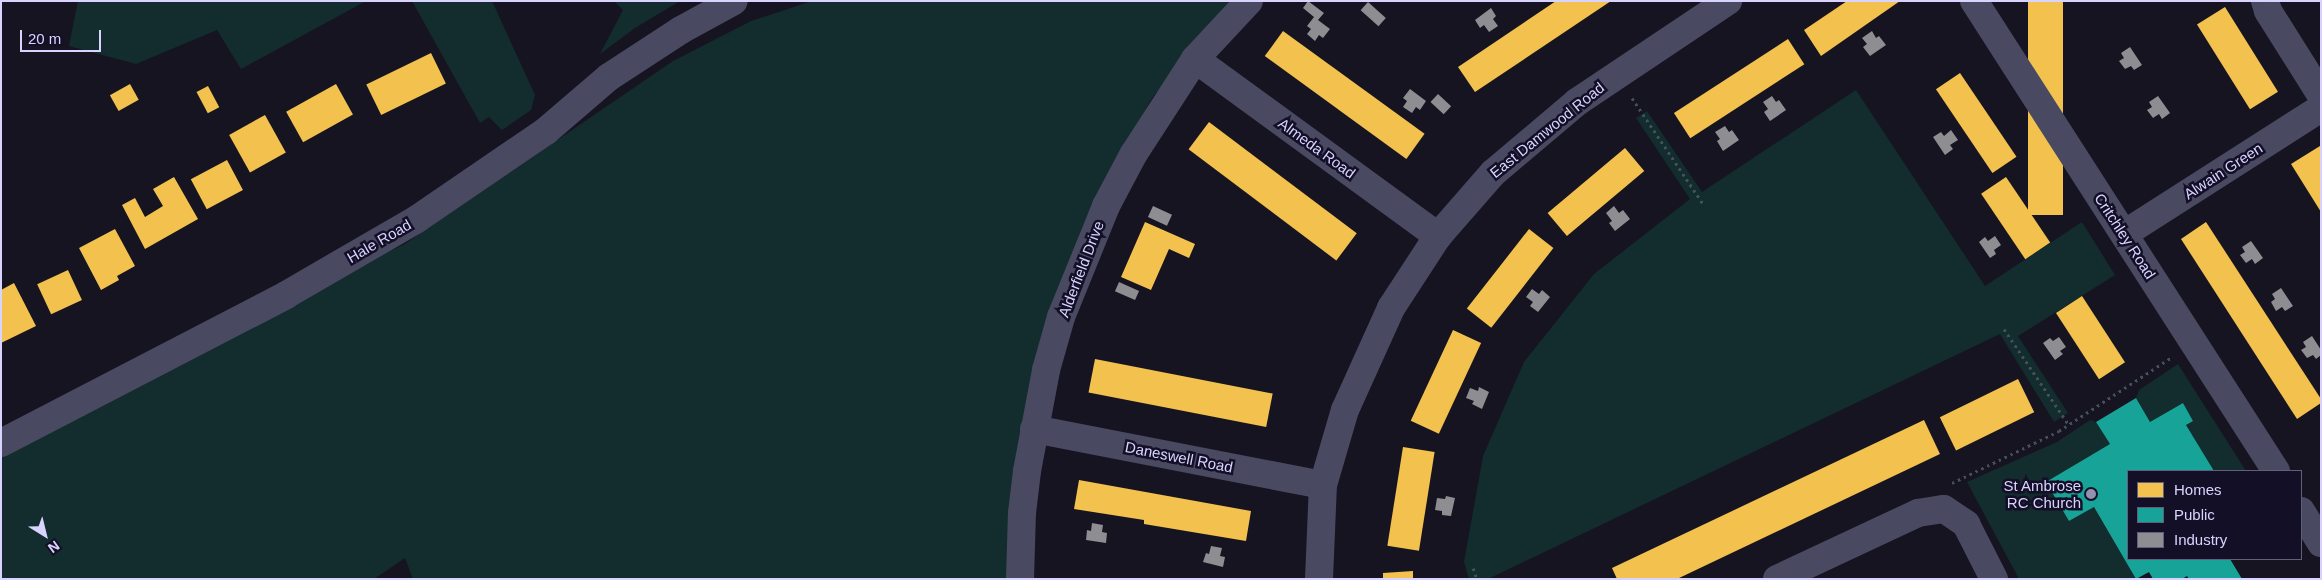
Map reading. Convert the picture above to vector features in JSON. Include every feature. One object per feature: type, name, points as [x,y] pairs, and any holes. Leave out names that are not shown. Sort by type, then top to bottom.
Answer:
[{"type":"street","name":"Hale Road","points":[[1,444],[286,295],[417,219],[546,131],[609,77],[681,30],[734,1]]},
{"type":"street","name":"Alderfield Drive","points":[[1020,579],[1022,512],[1034,429],[1046,370],[1061,318],[1106,206],[1132,155],[1195,60],[1248,1]]},
{"type":"street","name":"East Damwood Road","points":[[1319,579],[1323,484],[1345,410],[1391,308],[1438,236],[1493,173],[1577,102],[1728,1]]},
{"type":"street","name":"Critchley Road","points":[[1974,1],[2275,470]]},
{"type":"street","points":[[2265,1],[2268,11],[2321,95]]},
{"type":"street","name":"Almeda Road","points":[[1195,60],[1438,236]]},
{"type":"street","name":"Alwain Green","points":[[2124,234],[2321,108]]},
{"type":"street","name":"Daneswell Road","points":[[1034,429],[1323,484]]},
{"type":"street","points":[[1777,579],[1918,513],[1944,509],[1966,524],[1994,579]]},
{"type":"street","points":[[2302,513],[2321,543]]},
{"type":"path","points":[[1617,75],[1704,205]]},
{"type":"path","points":[[2004,328],[2069,425]]},
{"type":"path","points":[[1918,513],[1948,485],[2069,425],[2195,343]]},
{"type":"path","points":[[1473,568],[1477,579]]},
{"type":"green space","points":[[78,1],[366,1],[241,69],[217,30],[136,64],[69,46]]},
{"type":"green space","points":[[412,1],[492,1],[535,95],[531,110],[502,130],[489,117],[480,123]]},
{"type":"green space","points":[[614,1],[680,1],[635,28],[600,54],[623,10]]},
{"type":"green space","points":[[812,1],[1230,1],[1152,98],[1083,225],[1038,353],[1010,579],[413,579],[405,558],[374,579],[1,579],[1,457],[265,308],[405,244],[673,61],[751,21]]},
{"type":"green space","points":[[1856,90],[1985,286],[2082,222],[2115,275],[2018,336],[2068,413],[2054,422],[2000,334],[1488,579],[1469,579],[1464,562],[1483,456],[1524,362],[1594,274],[1690,199],[1636,118],[1647,111],[1702,192]]},
{"type":"green space","points":[[2178,364],[2245,470],[2213,470],[2186,425],[2193,421],[2183,403],[2150,422],[2136,398],[2139,390]]},
{"type":"green space","points":[[2090,420],[2096,422],[2110,444],[2047,482],[2069,521],[2094,507],[2136,579],[2019,579],[1967,482],[2057,442]]},
{"type":"building: Homes","points":[[1556,1],[1611,1],[1475,92],[1458,67]]},
{"type":"building: Homes","points":[[1847,1],[1900,1],[1821,56],[1804,30]]},
{"type":"building: Homes","points":[[2028,1],[2063,1],[2063,215],[2028,215]]},
{"type":"building: Homes","points":[[2225,7],[2278,92],[2250,109],[2197,24]]},
{"type":"building: Homes","points":[[1283,31],[1425,134],[1406,159],[1265,56]]},
{"type":"building: Homes","points":[[1788,39],[1804,64],[1690,138],[1674,113]]},
{"type":"building: Homes","points":[[431,53],[446,84],[381,115],[366,85]]},
{"type":"building: Homes","points":[[1960,73],[2016,157],[1992,173],[1936,89]]},
{"type":"building: Homes","points":[[130,84],[139,100],[119,111],[110,95]]},
{"type":"building: Homes","points":[[336,84],[353,115],[303,142],[286,112]]},
{"type":"building: Homes","points":[[208,86],[219,107],[208,113],[197,92]]},
{"type":"building: Homes","points":[[265,115],[286,153],[250,172],[229,135]]},
{"type":"building: Homes","points":[[1209,122],[1357,233],[1336,260],[1189,149]]},
{"type":"building: Homes","points":[[2320,146],[2321,148],[2321,212],[2291,164]]},
{"type":"building: Homes","points":[[1625,148],[1644,171],[1567,236],[1548,213]]},
{"type":"building: Homes","points":[[227,160],[243,190],[207,209],[191,179]]},
{"type":"building: Homes","points":[[174,177],[198,219],[145,249],[122,205],[135,198],[145,217],[163,206],[153,189]]},
{"type":"building: Homes","points":[[2006,177],[2050,242],[2025,259],[1981,194]]},
{"type":"building: Homes","points":[[1145,222],[1195,244],[1189,258],[1169,249],[1151,290],[1121,277]]},
{"type":"building: Homes","points":[[2206,222],[2321,399],[2321,403],[2297,419],[2181,239]]},
{"type":"building: Homes","points":[[115,229],[135,266],[117,276],[119,280],[101,290],[79,248]]},
{"type":"building: Homes","points":[[1529,229],[1553,248],[1491,328],[1467,309]]},
{"type":"building: Homes","points":[[68,270],[82,300],[51,314],[37,284]]},
{"type":"building: Homes","points":[[14,283],[36,326],[1,343],[1,290]]},
{"type":"building: Homes","points":[[2082,296],[2125,362],[2099,379],[2056,313]]},
{"type":"building: Homes","points":[[1453,330],[1481,343],[1439,434],[1411,421]]},
{"type":"building: Homes","points":[[1095,359],[1273,394],[1266,427],[1089,392]]},
{"type":"building: Homes","points":[[2018,379],[2034,412],[1956,450],[1940,417]]},
{"type":"building: Homes","points":[[1924,420],[1940,454],[1677,579],[1617,579],[1612,568]]},
{"type":"building: Homes","points":[[1403,447],[1435,452],[1419,551],[1387,546]]},
{"type":"building: Homes","points":[[1079,480],[1251,511],[1246,541],[1144,524],[1144,520],[1074,509]]},
{"type":"building: Homes","points":[[1413,571],[1413,579],[1383,579],[1383,573]]},
{"type":"building: Public","name":"St Ambrose RC Church","points":[[2136,398],[2150,422],[2183,403],[2193,421],[2186,425],[2213,470],[2127,470],[2127,560],[2231,560],[2242,579],[2189,579],[2187,576],[2182,579],[2153,579],[2149,572],[2136,579],[2094,507],[2069,521],[2046,482],[2110,444],[2096,422]]},
{"type":"building: Industry","points":[[1308,1],[1324,13],[1318,20],[1330,29],[1323,38],[1319,35],[1315,41],[1307,34],[1311,29],[1307,26],[1314,17],[1303,8]]},
{"type":"building: Industry","points":[[1368,2],[1386,18],[1378,26],[1361,10]]},
{"type":"building: Industry","points":[[1491,8],[1496,16],[1493,19],[1498,26],[1489,32],[1484,25],[1480,28],[1475,20]]},
{"type":"building: Industry","points":[[1872,31],[1876,38],[1879,36],[1886,45],[1870,56],[1863,47],[1867,44],[1862,38]]},
{"type":"building: Industry","points":[[2130,47],[2142,65],[2134,70],[2131,66],[2125,69],[2119,61],[2124,58],[2121,53]]},
{"type":"building: Industry","points":[[1410,89],[1426,101],[1420,110],[1416,107],[1412,113],[1403,107],[1407,101],[1403,98]]},
{"type":"building: Industry","points":[[1438,94],[1451,106],[1444,114],[1430,102]]},
{"type":"building: Industry","points":[[1772,96],[1776,102],[1779,100],[1786,110],[1770,121],[1764,112],[1768,109],[1763,102]]},
{"type":"building: Industry","points":[[2158,96],[2170,113],[2162,119],[2159,114],[2153,118],[2147,110],[2152,107],[2149,102]]},
{"type":"building: Industry","points":[[1725,126],[1729,132],[1732,130],[1739,140],[1723,151],[1717,141],[1720,139],[1715,132]]},
{"type":"building: Industry","points":[[1951,130],[1958,140],[1950,145],[1953,149],[1945,155],[1933,137],[1941,132],[1944,136]]},
{"type":"building: Industry","points":[[1153,206],[1172,215],[1167,226],[1148,217]]},
{"type":"building: Industry","points":[[1614,206],[1619,213],[1623,210],[1630,219],[1615,231],[1609,223],[1612,221],[1606,213]]},
{"type":"building: Industry","points":[[1995,236],[2001,245],[1994,250],[1996,254],[1990,258],[1979,242],[1985,237],[1988,241]]},
{"type":"building: Industry","points":[[2251,241],[2263,258],[2255,264],[2252,259],[2246,263],[2240,255],[2245,252],[2242,247]]},
{"type":"building: Industry","points":[[1119,282],[1139,291],[1135,300],[1115,291]]},
{"type":"building: Industry","points":[[2281,288],[2293,306],[2285,311],[2282,307],[2276,311],[2271,302],[2275,299],[2272,294]]},
{"type":"building: Industry","points":[[1532,289],[1539,294],[1542,290],[1550,297],[1538,312],[1530,306],[1533,302],[1526,297]]},
{"type":"building: Industry","points":[[2312,336],[2321,350],[2321,355],[2316,359],[2313,355],[2307,358],[2301,350],[2306,347],[2303,342]]},
{"type":"building: Industry","points":[[2059,337],[2066,347],[2060,351],[2063,354],[2055,360],[2043,343],[2050,338],[2053,341]]},
{"type":"building: Industry","points":[[1479,387],[1489,392],[1482,409],[1472,404],[1474,401],[1466,398],[1470,388],[1478,391]]},
{"type":"building: Industry","points":[[1446,496],[1455,498],[1451,516],[1442,515],[1442,511],[1435,510],[1437,498],[1445,499]]},
{"type":"building: Industry","points":[[1092,523],[1103,525],[1102,532],[1107,533],[1106,543],[1086,540],[1087,530],[1091,531]]},
{"type":"building: Industry","points":[[1211,546],[1222,548],[1220,556],[1225,557],[1223,567],[1203,562],[1206,553],[1209,554]]},
{"type":"place","name":"St Ambrose RC Church","points":[[2091,494]]}]
